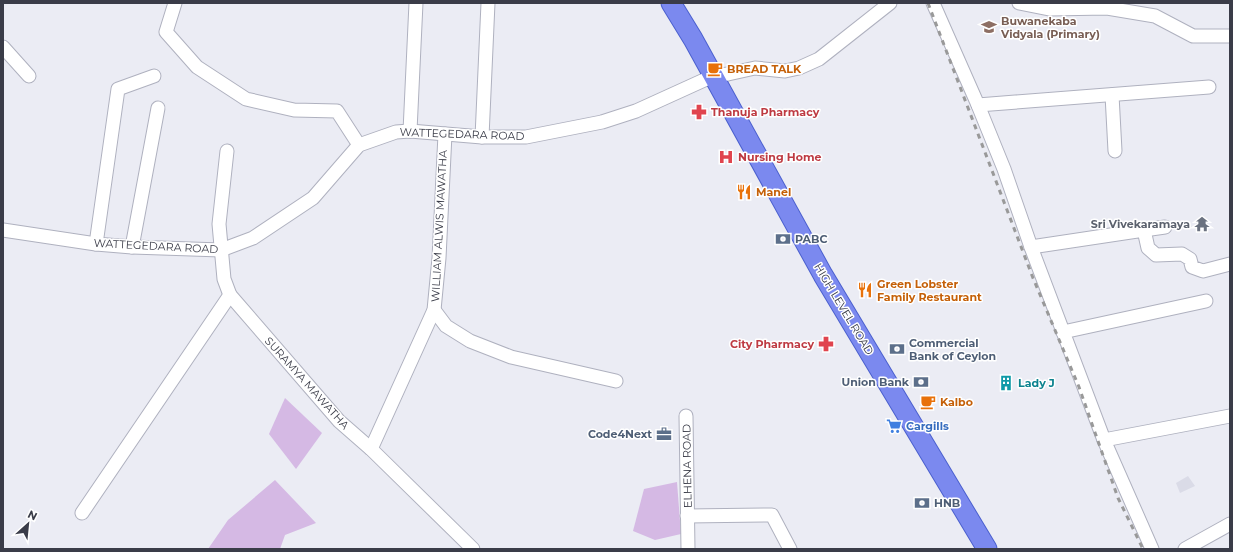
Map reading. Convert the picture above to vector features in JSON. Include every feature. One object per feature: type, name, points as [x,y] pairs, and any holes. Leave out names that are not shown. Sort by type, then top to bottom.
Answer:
[{"type":"highway","name":"HIGH LEVEL ROAD","points":[[671,3],[693,38],[823,275],[982,547]]},
{"type":"street","points":[[175,3],[166,32],[197,68],[246,99],[294,110],[337,111],[358,145]]},
{"type":"street","points":[[410,131],[416,3]]},
{"type":"street","points":[[482,137],[488,3]]},
{"type":"street","name":"WATTEGEDARA ROAD","points":[[3,230],[96,244],[132,247],[221,250],[253,238],[313,198],[358,145],[396,132],[410,131],[482,137],[526,137],[602,122],[636,111],[713,76],[755,68],[785,71],[799,68],[819,59],[890,3]]},
{"type":"street","points":[[933,3],[978,105],[1004,169],[1031,247],[1104,440],[1152,549]]},
{"type":"street","points":[[1019,3],[1049,8],[1106,8],[1155,16],[1193,36],[1230,36]]},
{"type":"street","points":[[3,47],[29,76]]},
{"type":"street","points":[[96,244],[118,88],[154,76]]},
{"type":"street","points":[[978,105],[1208,87]]},
{"type":"street","points":[[1112,95],[1115,151]]},
{"type":"street","points":[[132,247],[158,108]]},
{"type":"street","name":"WILLIAM ALWIS MAWATHA","points":[[371,449],[434,310],[439,258],[445,134]]},
{"type":"street","name":"SURAMYA MAWATHA","points":[[227,151],[219,224],[224,279],[230,295],[339,421],[371,449],[473,549]]},
{"type":"street","points":[[1031,247],[1164,227]]},
{"type":"street","points":[[1144,230],[1148,248],[1156,255],[1182,254],[1190,258],[1192,267],[1203,271],[1230,264]]},
{"type":"street","points":[[82,513],[230,295]]},
{"type":"street","points":[[1063,332],[1206,301]]},
{"type":"street","points":[[434,310],[446,326],[470,341],[511,357],[616,381]]},
{"type":"street","name":"ELHENA ROAD","points":[[686,416],[688,549]]},
{"type":"street","points":[[1104,440],[1230,416]]},
{"type":"street","name":"ELHENA ROAD","points":[[687,516],[772,515],[790,549]]},
{"type":"street","points":[[1185,549],[1230,524]]},
{"type":"shaded area","points":[[285,398],[322,433],[296,469],[269,434]]},
{"type":"shaded area","points":[[1188,476],[1195,486],[1180,493],[1176,483]]},
{"type":"shaded area","points":[[275,480],[316,523],[285,535],[280,549],[208,549],[228,520]]},
{"type":"shaded area","points":[[677,482],[681,534],[655,540],[633,531],[644,489]]},
{"type":"railway","points":[[928,3],[1033,278],[1079,387],[1118,498],[1143,549]]},
{"type":"place","name":"Buwanekaba Vidyala (Primary)","points":[[989,27]]},
{"type":"place","name":"BREAD TALK","points":[[715,69]]},
{"type":"place","name":"Thanuja Pharmacy","points":[[699,112]]},
{"type":"place","name":"Nursing Home","points":[[726,157]]},
{"type":"place","name":"Manel","points":[[744,192]]},
{"type":"place","name":"Sri Vivekaramaya","points":[[1202,224]]},
{"type":"place","name":"PABC","points":[[783,239]]},
{"type":"place","name":"Green Lobster Family Restaurant","points":[[865,290]]},
{"type":"place","name":"City Pharmacy","points":[[826,344]]},
{"type":"place","name":"Commercial Bank of Ceylon","points":[[897,349]]},
{"type":"place","name":"Union Bank","points":[[921,382]]},
{"type":"place","name":"Lady J","points":[[1006,383]]},
{"type":"place","name":"Kalbo","points":[[928,402]]},
{"type":"place","name":"Cargills","points":[[894,426]]},
{"type":"place","name":"Code4Next","points":[[664,434]]},
{"type":"place","name":"HNB","points":[[922,503]]}]
